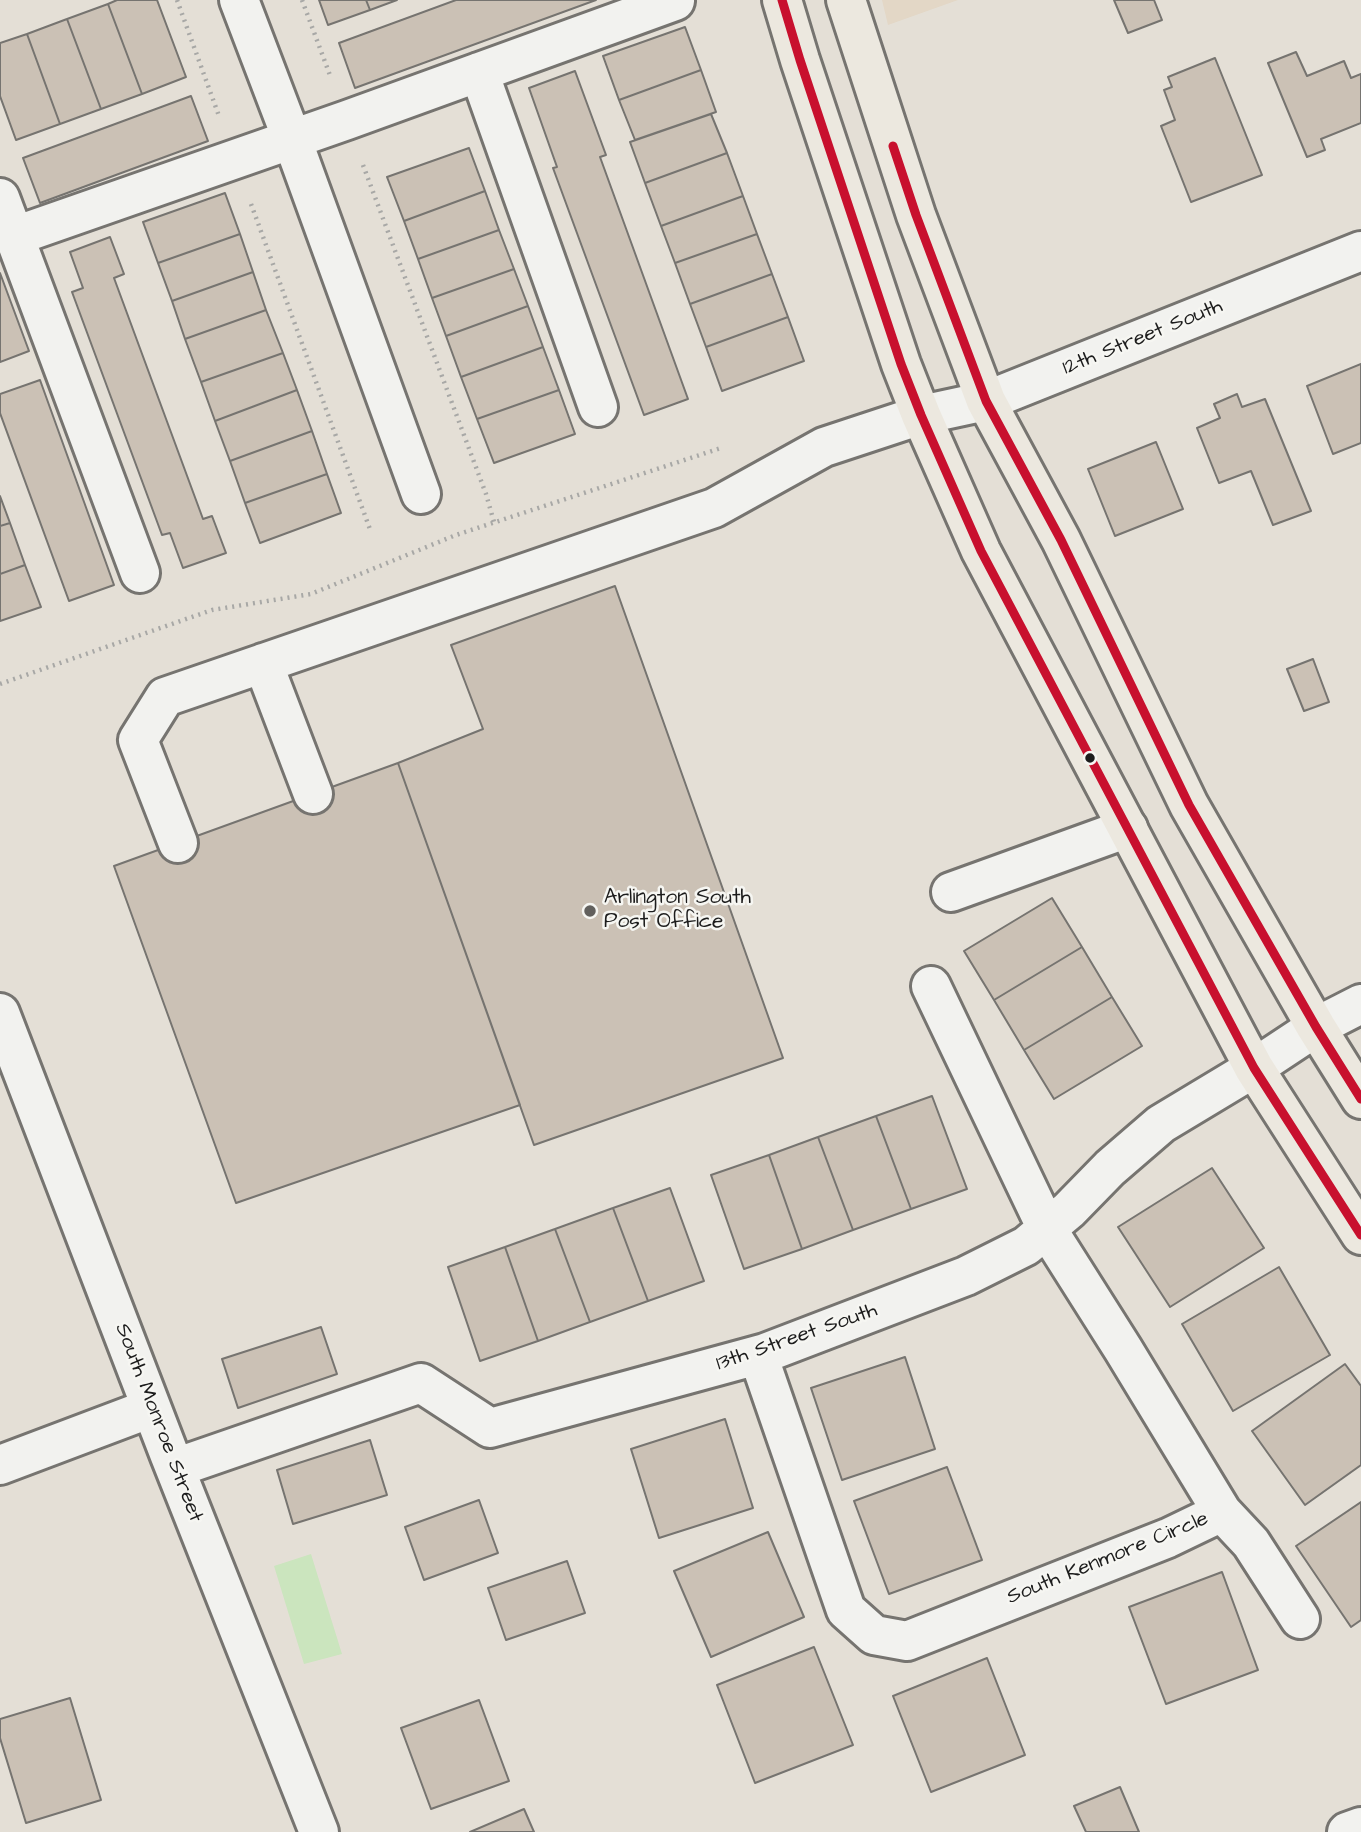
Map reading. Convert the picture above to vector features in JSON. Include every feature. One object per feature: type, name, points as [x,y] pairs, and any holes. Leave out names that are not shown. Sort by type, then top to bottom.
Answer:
[{"type":"main road","points":[[782,0],[892,338],[921,415],[981,551],[1254,1068],[1361,1235]]},
{"type":"main road","points":[[846,0],[916,215],[986,401],[1061,540],[1189,805],[1316,1027],[1361,1099]]},
{"type":"street","points":[[239,0],[421,495]]},
{"type":"street","points":[[15,236],[675,1]]},
{"type":"street","points":[[479,72],[598,407]]},
{"type":"street","points":[[0,198],[140,573]]},
{"type":"street","name":"12th Street South","points":[[178,843],[138,740],[165,696],[714,508],[824,447],[921,415],[986,401],[1361,251]]},
{"type":"street","points":[[263,663],[313,794]]},
{"type":"street","points":[[951,892],[1128,828]]},
{"type":"street","name":"South Kenmore Circle","points":[[758,1355],[846,1610],[874,1635],[907,1641],[1168,1538],[1222,1512],[1047,1229],[931,986]]},
{"type":"street","name":"13th Street South","points":[[175,1468],[421,1383],[490,1428],[758,1355],[966,1276],[1026,1246],[1069,1210],[1110,1168],[1161,1124],[1316,1027],[1361,1004]]},
{"type":"street","name":"South Monroe Street","points":[[0,1013],[151,1408],[319,1832]]},
{"type":"street","points":[[0,1465],[151,1408]]},
{"type":"street","points":[[1222,1512],[1251,1543],[1300,1619]]},
{"type":"street","points":[[1347,1832],[1361,1827]]},
{"type":"path","points":[[177,0],[371,532]]},
{"type":"path","points":[[302,0],[486,494],[494,522]]},
{"type":"path","points":[[0,684],[212,610],[312,594],[456,535],[726,446]]},
{"type":"shaded area","points":[[882,0],[958,0],[888,25]]},
{"type":"green space","points":[[311,1554],[342,1654],[304,1664],[274,1566]]},
{"type":"building","points":[[117,0],[157,0],[186,77],[142,94],[108,4]]},
{"type":"building","points":[[319,0],[366,0],[370,10],[328,25]]},
{"type":"building","points":[[366,0],[397,0],[370,10]]},
{"type":"building","points":[[456,0],[596,0],[355,88],[339,43]]},
{"type":"building","points":[[1114,0],[1154,0],[1162,20],[1128,33]]},
{"type":"building","points":[[108,4],[142,94],[101,109],[67,19]]},
{"type":"building","points":[[67,19],[101,109],[60,124],[27,34]]},
{"type":"building","points":[[685,27],[701,70],[619,100],[603,56]]},
{"type":"building","points":[[27,34],[60,124],[16,140],[0,96],[0,43]]},
{"type":"building","points":[[1296,52],[1307,76],[1344,61],[1351,78],[1361,74],[1361,123],[1321,139],[1325,150],[1307,157],[1268,63]]},
{"type":"building","points":[[1215,58],[1262,175],[1191,202],[1161,126],[1175,120],[1164,90],[1172,87],[1168,77]]},
{"type":"building","points":[[701,70],[716,112],[635,140],[619,100]]},
{"type":"building","points":[[575,71],[606,155],[600,157],[688,399],[644,415],[553,168],[557,167],[529,88]]},
{"type":"building","points":[[191,96],[208,141],[40,203],[23,158]]},
{"type":"building","points":[[711,114],[727,153],[645,183],[630,142]]},
{"type":"building","points":[[469,148],[485,191],[404,221],[387,177]]},
{"type":"building","points":[[727,153],[743,196],[661,226],[645,183]]},
{"type":"building","points":[[485,191],[499,230],[418,259],[404,221]]},
{"type":"building","points":[[225,193],[240,234],[158,263],[143,222]]},
{"type":"building","points":[[743,196],[757,234],[675,263],[661,226]]},
{"type":"building","points":[[499,230],[514,269],[432,298],[418,259]]},
{"type":"building","points":[[240,234],[253,272],[172,301],[158,263]]},
{"type":"building","points":[[757,234],[772,274],[690,304],[675,263]]},
{"type":"building","points":[[110,237],[124,274],[114,278],[203,519],[212,516],[226,553],[183,568],[170,533],[162,535],[72,292],[83,288],[70,252]]},
{"type":"building","points":[[514,269],[528,306],[446,336],[432,298]]},
{"type":"building","points":[[253,272],[266,310],[185,339],[172,301]]},
{"type":"building","points":[[0,273],[29,351],[0,362]]},
{"type":"building","points":[[772,274],[788,317],[706,347],[690,304]]},
{"type":"building","points":[[528,306],[543,347],[461,377],[446,336]]},
{"type":"building","points":[[266,310],[283,353],[201,382],[185,339]]},
{"type":"building","points":[[788,317],[804,361],[722,391],[706,347]]},
{"type":"building","points":[[543,347],[559,390],[477,419],[461,377]]},
{"type":"building","points":[[283,353],[297,390],[215,421],[201,382]]},
{"type":"building","points":[[1361,364],[1361,443],[1333,454],[1307,386]]},
{"type":"building","points":[[40,380],[114,585],[69,601],[0,413],[0,394]]},
{"type":"building","points":[[297,390],[312,431],[230,461],[215,421]]},
{"type":"building","points":[[559,390],[575,434],[494,463],[477,419]]},
{"type":"building","points":[[1237,394],[1242,407],[1265,399],[1311,511],[1273,525],[1251,471],[1219,483],[1197,428],[1220,418],[1214,404]]},
{"type":"building","points":[[312,431],[327,474],[245,503],[230,461]]},
{"type":"building","points":[[1156,442],[1183,509],[1115,536],[1088,469]]},
{"type":"building","points":[[327,474],[341,513],[260,543],[245,503]]},
{"type":"building","points":[[0,496],[10,523],[0,526]]},
{"type":"building","points":[[10,523],[25,565],[0,574],[0,526]]},
{"type":"building","points":[[25,565],[41,607],[0,621],[0,574]]},
{"type":"building","name":"Arlington South Post Office","points":[[615,586],[783,1058],[534,1145],[398,763],[483,729],[451,645]]},
{"type":"building","points":[[1313,659],[1329,702],[1304,711],[1287,669]]},
{"type":"building","points":[[398,763],[520,1105],[236,1203],[114,866]]},
{"type":"building","points":[[1052,898],[1082,947],[994,1000],[964,951]]},
{"type":"building","points":[[1082,947],[1112,997],[1024,1050],[994,1000]]},
{"type":"building","points":[[1112,997],[1142,1046],[1054,1099],[1024,1050]]},
{"type":"building","points":[[932,1096],[967,1189],[911,1209],[876,1116]]},
{"type":"building","points":[[876,1116],[911,1209],[853,1230],[818,1137]]},
{"type":"building","points":[[818,1137],[853,1230],[802,1249],[769,1155]]},
{"type":"building","points":[[769,1155],[802,1249],[744,1269],[711,1175]]},
{"type":"building","points":[[1212,1168],[1264,1248],[1170,1307],[1118,1227]]},
{"type":"building","points":[[670,1188],[704,1281],[648,1301],[613,1208]]},
{"type":"building","points":[[613,1208],[648,1301],[590,1322],[555,1229]]},
{"type":"building","points":[[555,1229],[590,1322],[538,1341],[505,1247]]},
{"type":"building","points":[[505,1247],[538,1341],[480,1361],[448,1267]]},
{"type":"building","points":[[1279,1267],[1330,1355],[1233,1411],[1182,1324]]},
{"type":"building","points":[[321,1327],[337,1374],[238,1408],[222,1359]]},
{"type":"building","points":[[905,1357],[935,1449],[842,1480],[811,1388]]},
{"type":"building","points":[[1345,1364],[1361,1386],[1361,1465],[1305,1505],[1252,1431]]},
{"type":"building","points":[[725,1419],[753,1508],[659,1538],[631,1449]]},
{"type":"building","points":[[370,1440],[387,1495],[293,1524],[277,1470]]},
{"type":"building","points":[[947,1467],[982,1560],[889,1594],[854,1501]]},
{"type":"building","points":[[479,1500],[498,1553],[424,1580],[405,1527]]},
{"type":"building","points":[[1361,1502],[1361,1620],[1351,1627],[1296,1546]]},
{"type":"building","points":[[768,1532],[804,1617],[711,1657],[674,1571]]},
{"type":"building","points":[[567,1561],[585,1613],[506,1640],[488,1588]]},
{"type":"building","points":[[1222,1572],[1258,1670],[1166,1704],[1129,1607]]},
{"type":"building","points":[[814,1647],[853,1745],[755,1783],[717,1685]]},
{"type":"building","points":[[987,1658],[1025,1755],[931,1792],[893,1696]]},
{"type":"building","points":[[70,1698],[101,1800],[26,1823],[0,1738],[0,1719]]},
{"type":"building","points":[[479,1700],[509,1781],[431,1809],[401,1728]]},
{"type":"building","points":[[1120,1787],[1139,1832],[1086,1832],[1074,1806]]},
{"type":"building","points":[[524,1809],[534,1832],[470,1832]]},
{"type":"transit line","points":[[782,0],[901,364],[981,551],[1254,1068],[1361,1235]]},
{"type":"transit line","points":[[893,146],[986,401],[1061,540],[1189,805],[1316,1027],[1361,1099]]},
{"type":"place","name":"Arlington South Post Office","points":[[590,911]]}]
